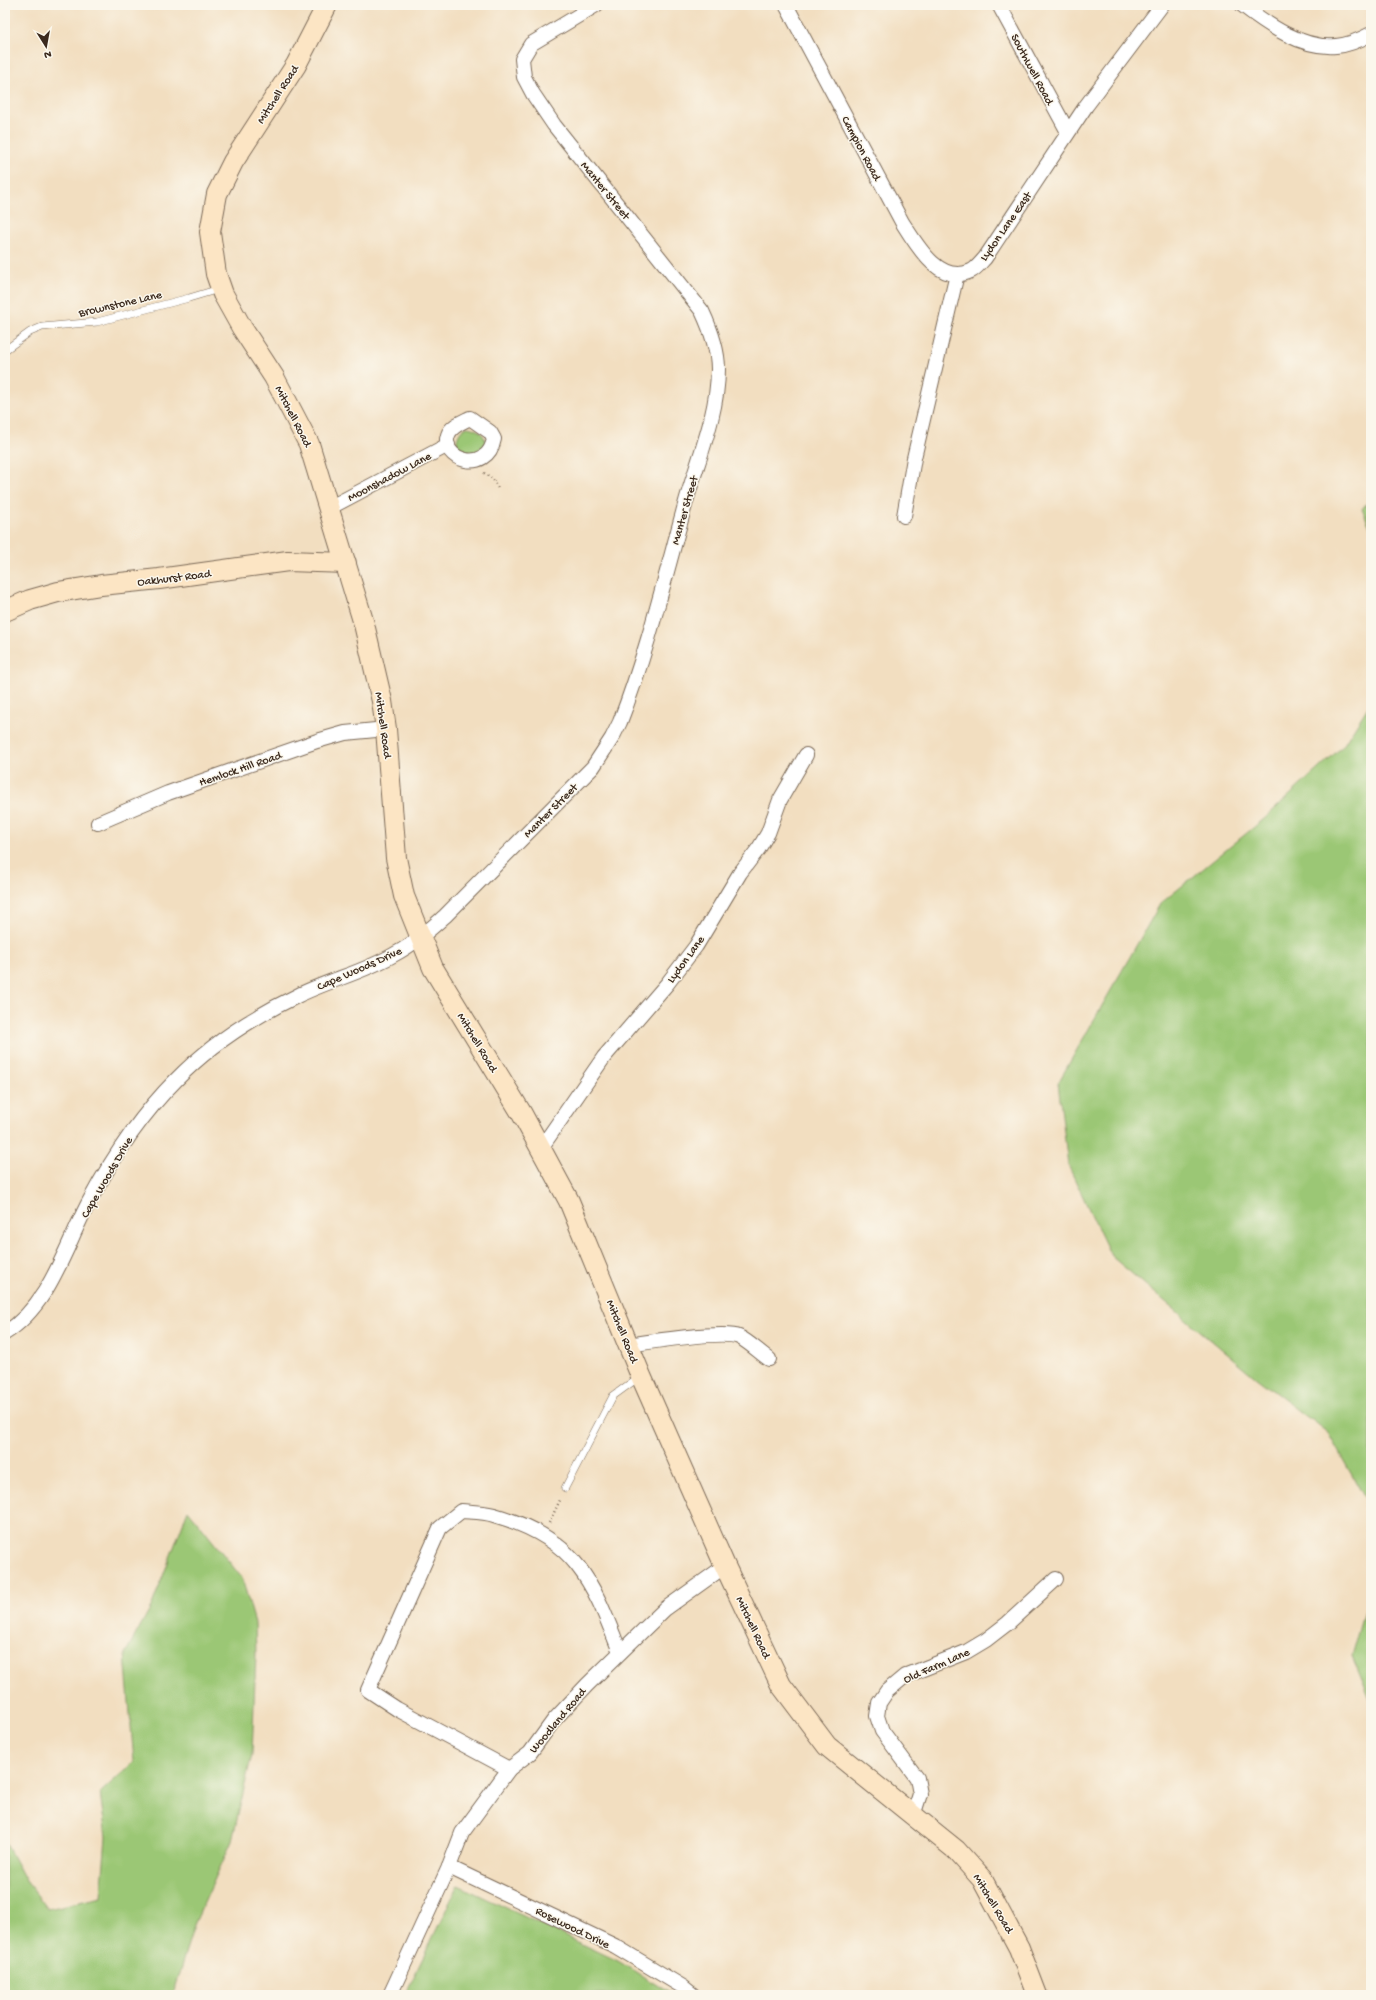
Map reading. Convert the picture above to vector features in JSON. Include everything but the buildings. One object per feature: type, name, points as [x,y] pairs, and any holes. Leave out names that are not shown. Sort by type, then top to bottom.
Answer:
[{"type":"street","name":"Mitchell Road","points":[[327,5],[296,65],[233,162],[217,194],[210,232],[216,274],[221,288],[242,328],[284,393],[309,444],[330,508],[364,624],[382,701],[386,729],[396,858],[404,896],[433,968],[522,1114],[577,1219],[641,1376],[725,1566],[781,1685],[827,1746],[956,1850],[982,1879],[1019,1948],[1036,1995]]},
{"type":"street","name":"Manter Street","points":[[420,938],[445,916],[593,767],[612,738],[626,705],[699,461],[713,407],[718,368],[710,329],[702,311],[554,125],[533,94],[524,77],[522,59],[531,44],[596,5]]},
{"type":"street","name":"Campion Road","points":[[786,5],[902,222],[923,254],[937,268],[957,274]]},
{"type":"street","name":"Southwell Road","points":[[999,5],[1068,132]]},
{"type":"street","name":"Lydon Lane East","points":[[957,274],[971,271],[985,258],[1068,132],[1162,5]]},
{"type":"street","points":[[1242,5],[1261,20],[1306,43],[1322,46],[1337,46],[1352,43],[1371,34]]},
{"type":"street","points":[[904,516],[914,458],[957,274]]},
{"type":"street","points":[[470,418],[490,432],[494,439],[490,451],[485,457],[477,460],[466,461],[459,458],[448,445],[448,435],[454,426],[470,418]]},
{"type":"street","name":"Moonshadow Lane","points":[[330,508],[448,445]]},
{"type":"street","name":"Oakhurst Road","points":[[5,611],[30,600],[58,592],[101,585],[288,562],[346,563]]},
{"type":"street","name":"Hemlock Hill Road","points":[[98,823],[168,793],[317,741],[345,733],[386,729]]},
{"type":"street","name":"Lydon Lane","points":[[541,1148],[604,1057],[667,984],[696,946],[740,873],[765,838],[780,800],[806,755]]},
{"type":"street","name":"Cape Woods Drive","points":[[5,1333],[24,1318],[44,1293],[90,1201],[115,1156],[143,1116],[175,1081],[222,1041],[272,1008],[298,995],[394,955],[420,938]]},
{"type":"street","points":[[628,1345],[672,1339],[738,1336],[769,1359]]},
{"type":"street","points":[[509,1769],[410,1717],[368,1690],[440,1528],[461,1511],[493,1515],[530,1528],[556,1544],[577,1564],[598,1600],[620,1652]]},
{"type":"street","name":"Woodland Road","points":[[390,1995],[449,1867],[462,1833],[509,1769],[530,1753],[554,1720],[620,1652],[665,1609],[725,1566]]},
{"type":"street","name":"Old Farm Lane","points":[[913,1816],[920,1794],[917,1778],[882,1731],[877,1716],[879,1703],[887,1691],[905,1676],[966,1652],[986,1640],[1008,1623],[1056,1579]]},
{"type":"street","name":"Rosewood Drive","points":[[449,1867],[615,1946],[683,1987],[693,1995]]},
{"type":"lane","name":"Brownstone Lane","points":[[5,350],[30,332],[42,327],[97,322],[221,288]]},
{"type":"lane","points":[[565,1488],[613,1396],[641,1376]]},
{"type":"path","points":[[477,460],[482,471],[493,479],[499,490]]},
{"type":"path","points":[[543,1536],[565,1488]]},
{"type":"green space","points":[[467,427],[479,431],[484,436],[486,444],[486,448],[473,456],[458,452],[457,449],[459,434]]},
{"type":"green space","points":[[1371,498],[1371,529],[1362,509]]},
{"type":"green space","points":[[1371,702],[1371,1524],[1366,1500],[1328,1433],[1255,1377],[1111,1256],[1068,1165],[1058,1083],[1160,904],[1264,819],[1343,746]]},
{"type":"green space","points":[[188,1510],[242,1578],[255,1623],[256,1654],[252,1754],[232,1841],[194,1925],[175,1986],[174,1995],[5,1995],[5,1842],[26,1881],[48,1909],[101,1897],[106,1837],[100,1793],[134,1762],[125,1654],[152,1605]]},
{"type":"green space","points":[[1371,1589],[1371,1702],[1352,1656]]},
{"type":"green space","points":[[458,1885],[618,1961],[673,1995],[405,1995]]}]
